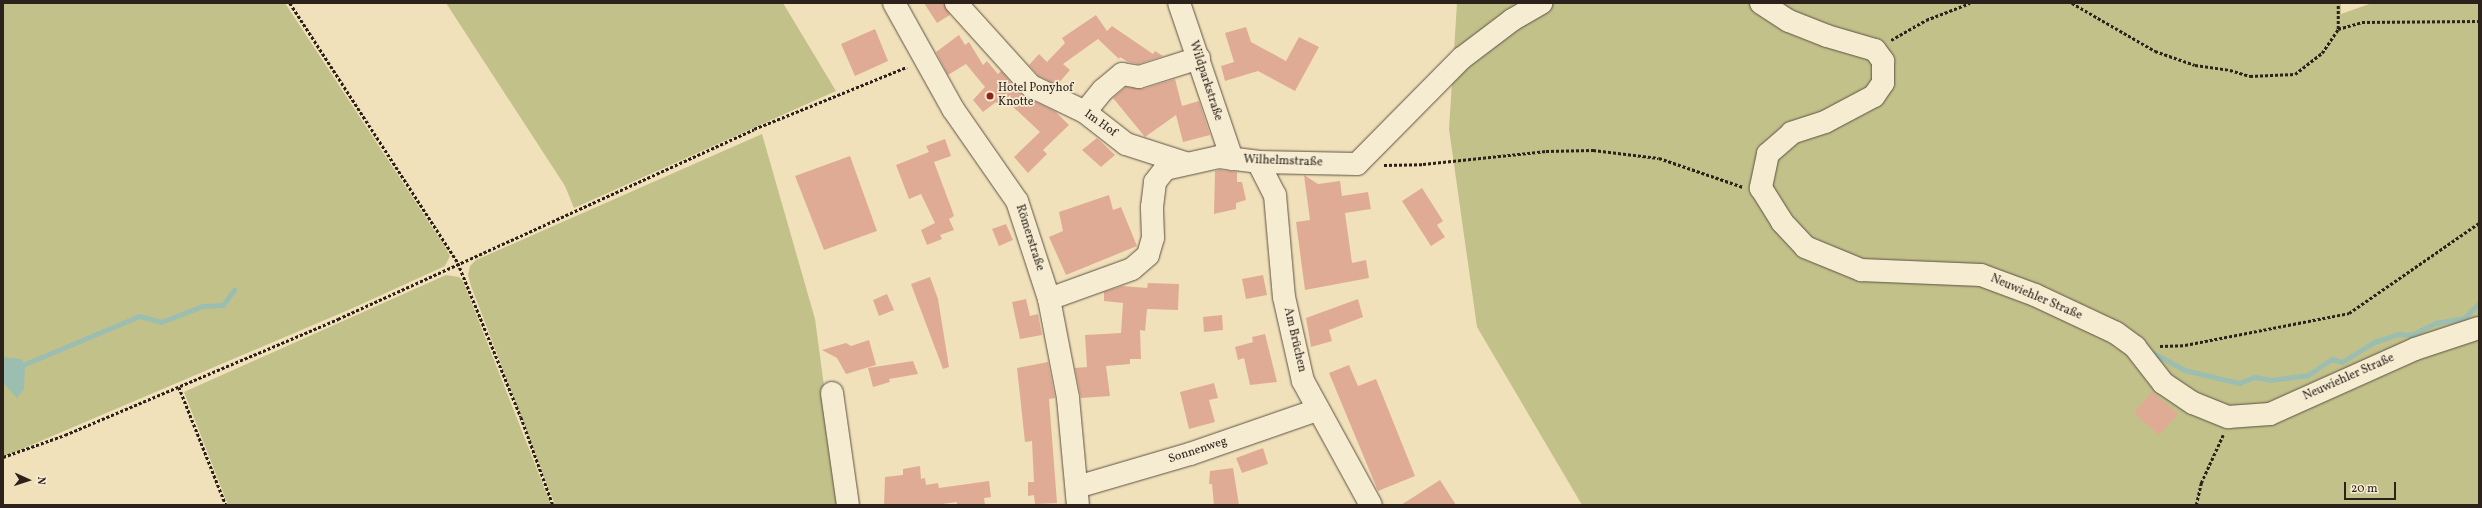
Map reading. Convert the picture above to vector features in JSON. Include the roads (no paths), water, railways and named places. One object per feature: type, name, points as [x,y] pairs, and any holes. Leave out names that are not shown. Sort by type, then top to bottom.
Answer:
[{"type":"street","name":"Römerstraße","points":[[894,3],[927,59],[953,108],[1017,201],[1049,299],[1068,398],[1078,496]]},
{"type":"street","name":"Im Hof","points":[[956,3],[1031,86],[1085,112],[1126,144],[1185,163]]},
{"type":"street","name":"Wildparkstraße","points":[[1179,3],[1199,58],[1232,159]]},
{"type":"street","name":"Wilhelmstraße","points":[[1049,299],[1132,269],[1148,255],[1153,238],[1152,207],[1155,182],[1165,169],[1185,163],[1219,157],[1258,162],[1356,164],[1462,58],[1512,20],[1541,3]]},
{"type":"street","name":"Neuwiehler Straße","points":[[1761,3],[1789,21],[1827,36],[1875,50],[1883,61],[1884,83],[1874,96],[1832,119],[1792,133],[1768,154],[1762,173],[1761,188],[1782,222],[1806,247],[1812,250],[1861,270],[1981,275],[2035,295],[2116,332],[2135,347],[2163,383],[2193,403],[2228,417],[2270,414],[2415,349],[2479,328]]},
{"type":"street","points":[[1085,112],[1103,90],[1122,74],[1139,77],[1199,58]]},
{"type":"street","name":"Am Brüchen","points":[[1258,162],[1275,196],[1284,298],[1303,380],[1317,410],[1371,505]]},
{"type":"street","points":[[832,393],[848,505]]},
{"type":"street","name":"Sonnenweg","points":[[1078,496],[1190,454],[1317,410]]},
{"type":"waterway","points":[[25,364],[139,316],[161,322],[203,306],[223,305],[234,290]]},
{"type":"waterway","points":[[2149,351],[2184,370],[2239,383],[2255,377],[2271,380],[2308,375],[2332,359],[2342,362],[2374,342],[2399,334],[2411,335],[2436,323],[2464,318],[2479,303]]},
{"type":"place","name":"Hotel Ponyhof Knotte","points":[[990,96]]}]
